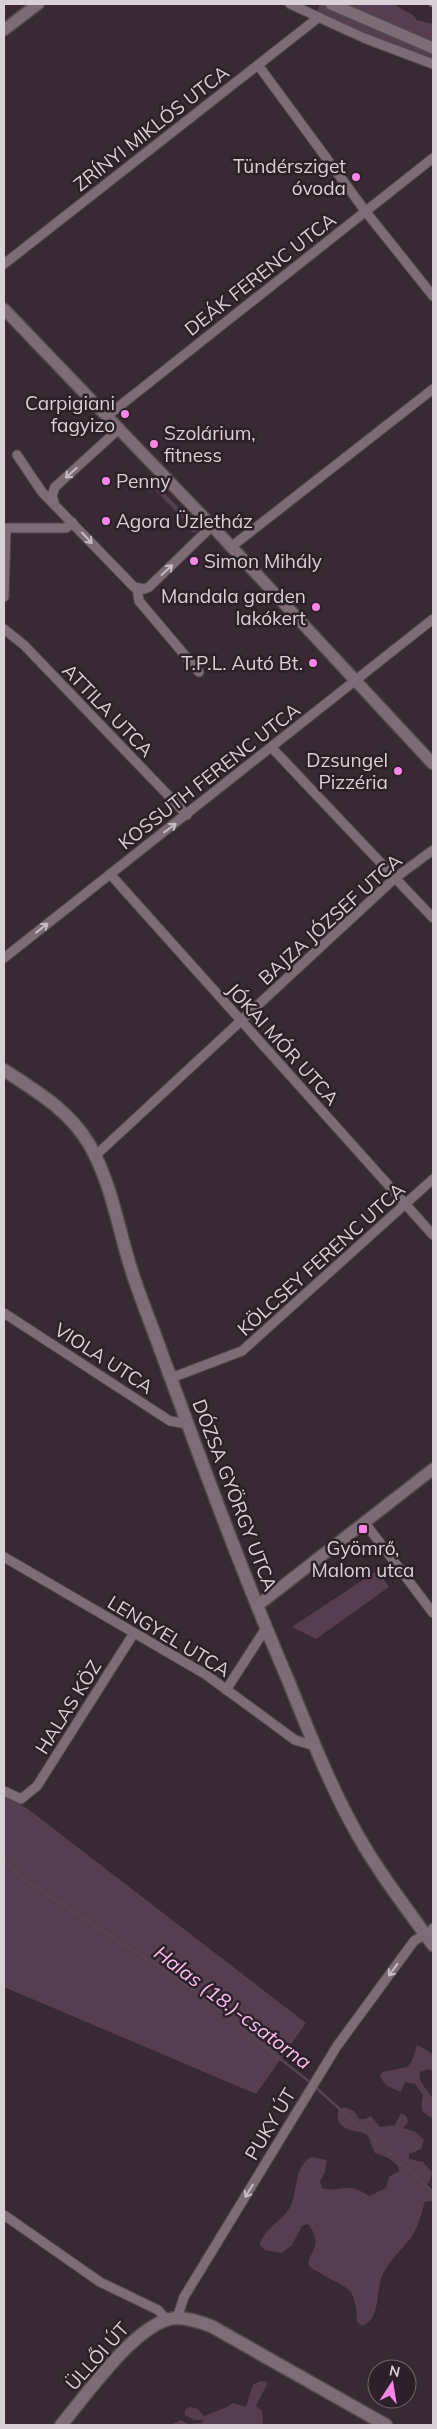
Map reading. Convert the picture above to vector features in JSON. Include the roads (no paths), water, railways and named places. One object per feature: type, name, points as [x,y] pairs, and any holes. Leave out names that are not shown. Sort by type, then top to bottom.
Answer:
[{"type":"main road","name":"DÓZSA GYÖRGY UTCA","points":[[4,1070],[64,1111],[79,1129],[95,1156],[106,1183],[130,1266],[188,1424],[257,1606],[315,1746],[349,1820],[371,1858],[430,1936]]},
{"type":"main road","name":"ÜLLŐI ÚT","points":[[61,2425],[127,2347],[147,2328],[172,2319]]},
{"type":"main road","points":[[172,2319],[193,2319],[211,2326],[386,2425]]},
{"type":"street","points":[[4,30],[38,4]]},
{"type":"street","points":[[290,4],[364,38],[433,64]]},
{"type":"street","points":[[331,4],[433,48]]},
{"type":"street","name":"ZRÍNYI MIKLÓS UTCA","points":[[4,264],[318,17]]},
{"type":"street","points":[[258,65],[366,212],[433,296]]},
{"type":"street","name":"DEÁK FERENC UTCA","points":[[107,416],[433,158]]},
{"type":"street","points":[[4,309],[120,428],[433,764]]},
{"type":"street","points":[[231,547],[433,389]]},
{"type":"street","points":[[54,502],[52,496],[55,487],[120,428]]},
{"type":"street","points":[[18,455],[42,492],[54,502],[131,585],[137,588],[144,589],[148,587],[212,526]]},
{"type":"street","points":[[4,597],[5,528],[66,528],[72,522]]},
{"type":"street","points":[[137,588],[139,602],[199,672]]},
{"type":"street","name":"KOSSUTH FERENC UTCA","points":[[4,958],[433,619]]},
{"type":"street","name":"ATTILA UTCA","points":[[4,629],[24,646],[186,815]]},
{"type":"street","points":[[272,748],[433,918]]},
{"type":"street","name":"BAJZA JÓZSEF UTCA","points":[[95,1156],[242,1022],[395,878],[433,850]]},
{"type":"street","name":"JÓKAI MÓR UTCA","points":[[110,874],[433,1235]]},
{"type":"street","name":"KÖLCSEY FERENC UTCA","points":[[171,1378],[242,1351],[433,1179]]},
{"type":"street","name":"VIOLA UTCA","points":[[4,1313],[170,1421],[188,1424]]},
{"type":"street","points":[[257,1606],[433,1469]]},
{"type":"street","points":[[365,1523],[433,1613]]},
{"type":"street","name":"LENGYEL UTCA","points":[[4,1557],[205,1674],[295,1740],[315,1746]]},
{"type":"street","points":[[226,1690],[266,1628]]},
{"type":"street","name":"HALAS KÖZ","points":[[4,1791],[21,1799],[26,1797],[37,1786],[134,1633]]},
{"type":"street","name":"PUKY ÚT","points":[[172,2319],[337,2046],[414,1940],[430,1936]]},
{"type":"street","points":[[4,2215],[100,2282],[158,2310],[172,2319]]},
{"type":"waterway","points":[[4,23],[28,4]]},
{"type":"waterway","name":"Halas (18.)-csatorna","points":[[4,1861],[29,1883],[188,1986],[311,2083]]},
{"type":"waterway","name":"Halas (18.)-csatorna","points":[[315,2087],[433,2192]]},
{"type":"place","name":"Tündérsziget óvoda","points":[[356,177]]},
{"type":"place","name":"Carpigiani fagyizo","points":[[125,414]]},
{"type":"place","name":"Szolárium, fitness","points":[[154,444]]},
{"type":"place","name":"Penny","points":[[106,481]]},
{"type":"place","name":"Agora Üzletház","points":[[106,521]]},
{"type":"place","name":"Simon Mihály","points":[[194,561]]},
{"type":"place","name":"Mandala garden lakókert","points":[[316,607]]},
{"type":"place","name":"T.P.L. Autó Bt.","points":[[313,663]]},
{"type":"place","name":"Dzsungel Pizzéria","points":[[398,771]]},
{"type":"place","name":"Gyömrő, Malom utca","points":[[363,1529]]}]
